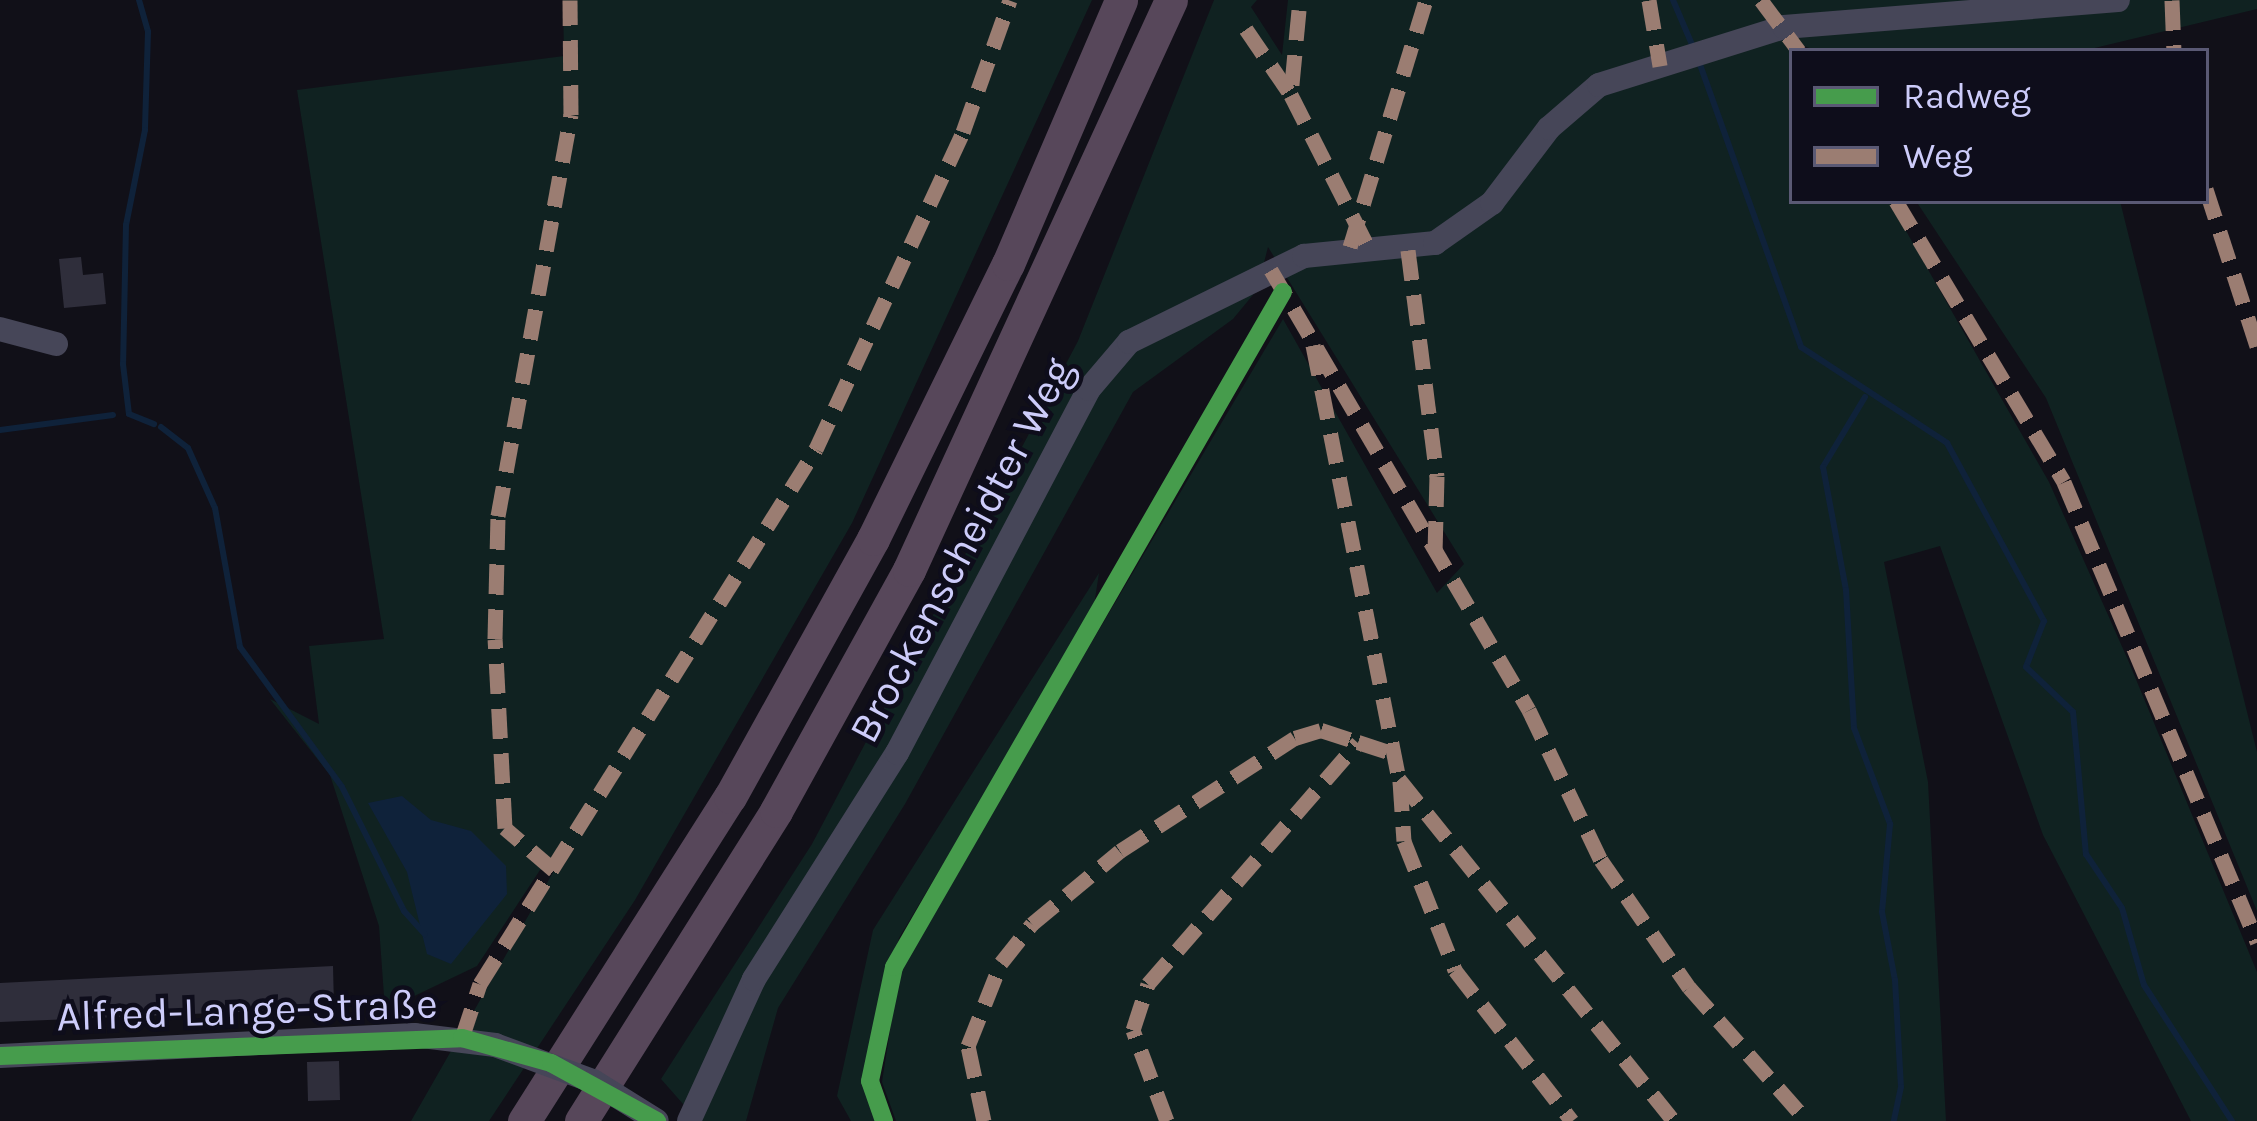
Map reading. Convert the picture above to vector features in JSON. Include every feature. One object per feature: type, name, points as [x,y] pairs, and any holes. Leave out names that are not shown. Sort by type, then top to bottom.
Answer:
[{"type":"highway","points":[[524,1121],[730,797],[873,539],[1008,264],[1121,0]]},
{"type":"highway","points":[[581,1121],[776,811],[909,570],[1171,0]]},
{"type":"street","name":"Brockenscheidter Weg","points":[[689,1121],[754,979],[897,753],[1112,357],[1304,256],[1435,243],[1492,203],[1550,128],[1599,85],[1784,27],[2118,0]]},
{"type":"street","points":[[0,329],[56,344]]},
{"type":"street","name":"Alfred-Lange-Straße","points":[[0,1056],[400,1035],[495,1046],[593,1081],[657,1121]]},
{"type":"shaded area","points":[[563,0],[1092,0],[852,523],[635,900],[489,1121],[411,1121],[555,869],[540,870],[477,966],[385,1010],[379,926],[330,775],[270,699],[319,724],[309,646],[384,639],[297,90],[564,56]]},
{"type":"shaded area","points":[[1214,0],[1257,0],[1251,7],[1282,55],[1288,0],[2257,0],[2257,9],[2094,48],[1809,48],[1792,42],[1789,204],[1891,204],[2049,482],[2257,972],[2257,1121],[2191,1121],[2043,835],[1940,546],[1884,562],[1928,782],[1946,1121],[896,1121],[882,1082],[900,966],[1283,319],[1437,593],[1464,564],[1268,247],[1257,290],[1233,319],[1133,392],[905,804],[778,1008],[746,1121],[698,1121],[661,1079],[812,844],[1078,341]]},
{"type":"shaded area","points":[[1918,204],[2121,204],[2257,752],[2257,911],[2046,398]]},
{"type":"shaded area","points":[[1099,573],[1093,612],[899,938],[866,1073],[877,1121],[851,1121],[837,1096],[873,930]]},
{"type":"water","points":[[402,796],[431,820],[471,831],[506,866],[507,894],[451,964],[427,954],[407,872],[368,803]]},
{"type":"building","points":[[81,257],[83,275],[103,273],[106,304],[64,308],[59,259]]},
{"type":"building","points":[[333,966],[334,1008],[0,1022],[0,983]]},
{"type":"building","points":[[339,1061],[340,1100],[308,1101],[307,1062]]},
{"type":"waterway","points":[[139,0],[148,32],[145,130],[126,225],[123,364],[129,414],[154,424]]},
{"type":"waterway","points":[[1673,0],[1693,47]]},
{"type":"waterway","points":[[1698,59],[1801,347],[1947,443],[2044,621],[2026,667],[2073,712],[2086,854],[2122,908],[2144,985],[2232,1121]]},
{"type":"waterway","points":[[1865,397],[1823,467],[1846,590],[1854,728],[1890,824],[1882,912],[1895,980],[1901,1087],[1894,1121]]},
{"type":"waterway","points":[[0,430],[113,415]]},
{"type":"waterway","points":[[161,427],[188,448],[215,508],[240,647],[342,787],[404,911],[425,934]]},
{"type":"marked path","points":[[554,870],[505,828],[495,639],[498,516],[571,115],[570,0]]},
{"type":"marked path","points":[[462,1038],[480,984],[816,449],[963,132],[1010,0]]},
{"type":"marked path","points":[[1350,247],[1426,0]]},
{"type":"marked path","points":[[1649,0],[1660,66]]},
{"type":"marked path","points":[[1761,0],[1797,48]]},
{"type":"marked path","points":[[2172,0],[2174,48]]},
{"type":"marked path","points":[[1299,10],[1291,95],[1368,247]]},
{"type":"marked path","points":[[1246,29],[1291,95]]},
{"type":"marked path","points":[[2209,198],[2257,346]]},
{"type":"marked path","points":[[1898,204],[2064,482],[2257,942]]},
{"type":"marked path","points":[[1408,250],[1437,476],[1435,555]]},
{"type":"marked path","points":[[1271,270],[1529,710],[1601,860],[1689,987],[1807,1121]]},
{"type":"marked path","points":[[1313,345],[1399,779],[1674,1121]]},
{"type":"marked path","points":[[984,1121],[968,1046],[1001,963],[1032,924],[1120,851],[1295,738],[1321,730],[1358,742]]},
{"type":"marked path","points":[[1167,1121],[1133,1030],[1148,984],[1358,742],[1391,753]]},
{"type":"marked path","points":[[1400,781],[1404,841],[1455,970],[1572,1121]]},
{"type":"cycle path","points":[[884,1121],[870,1081],[894,967],[1283,292]]},
{"type":"cycle path","points":[[0,1056],[462,1038],[551,1063],[657,1121]]}]
